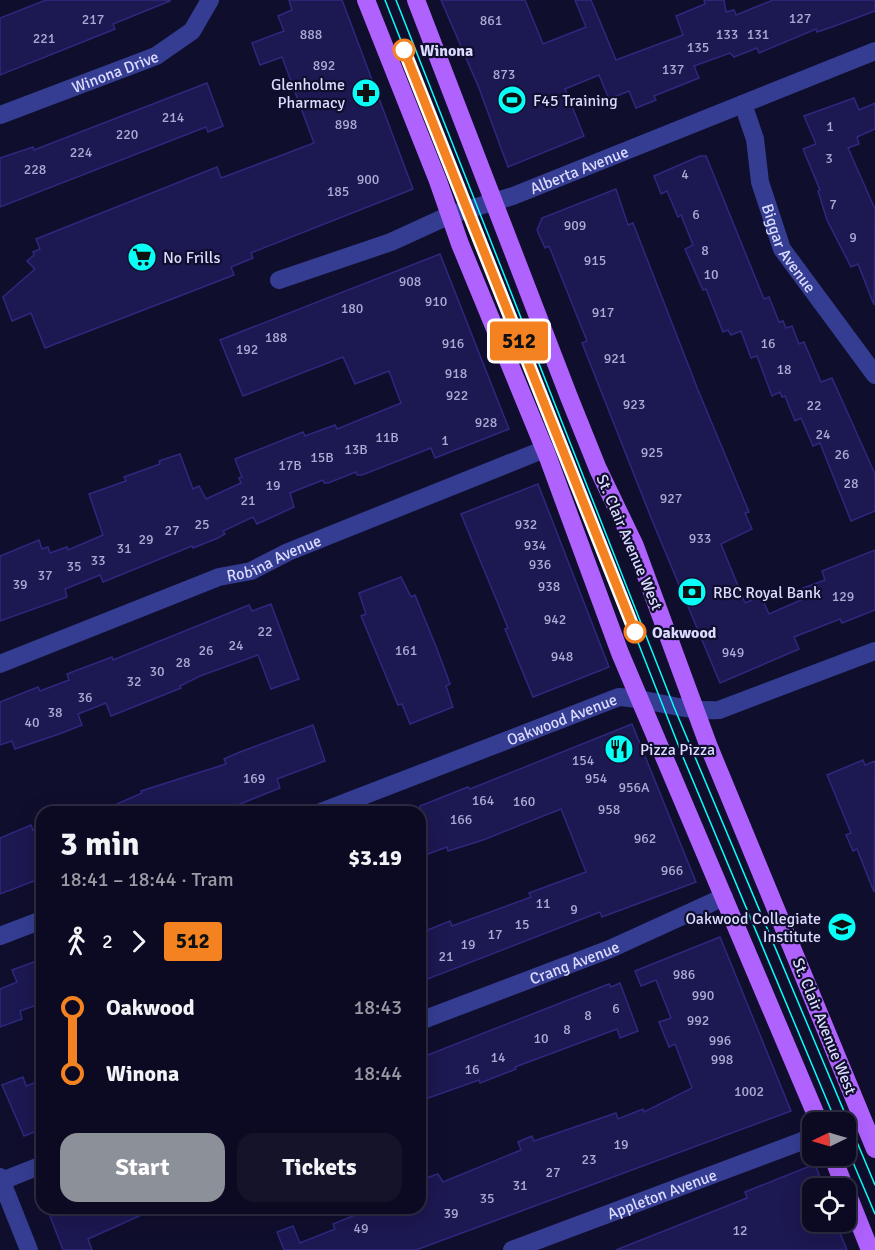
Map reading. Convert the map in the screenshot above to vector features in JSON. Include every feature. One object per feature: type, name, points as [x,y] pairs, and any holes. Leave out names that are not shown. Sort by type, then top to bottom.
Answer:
[{"type":"main road","points":[[366,0],[545,449],[586,565],[815,1112]]},
{"type":"main road","name":"St. Clair Avenue West","points":[[416,0],[598,469],[634,546],[696,711],[875,1149]]},
{"type":"main road","points":[[856,1214],[870,1250]]},
{"type":"street","name":"Winona Drive","points":[[0,115],[156,56],[192,31],[206,2]]},
{"type":"street","name":"Alberta Avenue","points":[[279,280],[391,242],[450,215],[493,203],[875,51]]},
{"type":"street","name":"Biggar Avenue","points":[[743,104],[755,139],[760,182],[782,249],[875,375]]},
{"type":"street","name":"Robina Avenue","points":[[0,664],[219,577],[252,571],[288,552],[545,449]]},
{"type":"street","name":"Oakwood Avenue","points":[[337,806],[619,697],[641,698],[696,711],[719,711],[875,651]]},
{"type":"street","name":"Crang Avenue","points":[[426,1019],[609,949],[724,897]]},
{"type":"street","points":[[0,936],[36,922]]},
{"type":"street","name":"Appleton Avenue","points":[[512,1250],[802,1141]]},
{"type":"street","points":[[29,1250],[1,1179],[36,1167]]},
{"type":"building","points":[[46,0],[170,1],[113,24],[115,29],[0,75],[0,18]]},
{"type":"building","points":[[289,0],[342,0],[413,189],[251,253],[253,258],[231,267],[234,275],[45,348],[31,313],[12,321],[3,297],[35,269],[27,261],[34,255],[33,252],[40,249],[36,239],[217,167],[221,178],[314,143],[282,57],[260,65],[252,43],[284,31],[278,16],[292,10]]},
{"type":"building","points":[[441,0],[525,0],[543,44],[586,27],[575,0],[591,0],[616,60],[683,35],[676,16],[705,4],[704,0],[724,0],[726,12],[734,10],[736,15],[773,0],[875,0],[875,11],[817,32],[816,29],[759,53],[757,48],[734,57],[730,53],[694,66],[699,78],[654,96],[656,100],[636,108],[629,91],[609,99],[599,75],[565,89],[584,136],[508,167],[479,88]]},
{"type":"building","points":[[207,83],[223,126],[208,132],[206,127],[0,207],[0,158],[33,147],[34,150]]},
{"type":"building","points":[[854,98],[859,110],[875,103],[875,129],[857,137],[859,144],[848,148],[875,209],[874,305],[858,264],[851,267],[827,220],[818,191],[820,190],[803,149],[816,144],[804,116]]},
{"type":"building","points":[[700,156],[706,156],[764,299],[769,297],[779,322],[783,321],[786,328],[792,326],[799,344],[804,342],[821,382],[832,378],[875,474],[875,511],[851,521],[820,443],[813,446],[801,418],[795,421],[785,396],[782,397],[780,392],[772,396],[757,356],[751,358],[741,331],[731,335],[728,330],[723,332],[706,289],[703,290],[685,249],[693,245],[681,215],[678,217],[667,191],[661,194],[654,176]]},
{"type":"building","points":[[616,189],[628,225],[633,223],[698,390],[749,512],[745,513],[752,529],[721,544],[745,603],[761,596],[769,614],[801,600],[798,590],[825,580],[822,571],[875,550],[875,610],[842,623],[840,619],[794,637],[799,649],[720,683],[582,343],[587,341],[549,246],[545,248],[537,230],[542,218]]},
{"type":"building","points":[[440,254],[509,429],[435,458],[431,448],[362,475],[357,475],[356,472],[328,483],[324,483],[323,480],[290,493],[294,507],[257,524],[253,517],[223,531],[225,534],[218,538],[193,548],[192,546],[103,582],[100,575],[65,589],[67,597],[0,621],[0,556],[39,540],[42,549],[48,547],[50,553],[67,547],[68,550],[103,535],[89,494],[126,481],[124,477],[180,454],[193,489],[199,486],[206,499],[241,483],[239,478],[242,477],[235,459],[303,432],[305,436],[335,425],[337,429],[401,403],[389,371],[355,384],[343,357],[243,396],[220,340]]},
{"type":"building","points":[[538,484],[609,667],[533,697],[505,629],[508,628],[461,514]]},
{"type":"building","points":[[401,577],[411,597],[415,595],[437,649],[450,684],[446,686],[453,707],[410,724],[402,704],[398,705],[361,616],[366,614],[359,593]]},
{"type":"building","points":[[271,604],[299,679],[271,689],[258,655],[200,676],[180,686],[181,688],[111,716],[106,703],[78,714],[82,725],[62,733],[15,749],[12,741],[0,745],[0,702],[38,687],[40,691],[69,680],[67,674],[112,657],[113,660],[249,605],[252,611]]},
{"type":"building","points":[[632,724],[696,882],[602,917],[600,912],[426,980],[426,931],[450,921],[452,926],[531,897],[529,893],[586,872],[561,809],[483,840],[448,851],[447,847],[426,855],[426,806],[420,806],[468,787],[470,789]]},
{"type":"building","points":[[313,725],[325,761],[277,779],[280,788],[236,806],[113,806],[142,793],[141,791],[226,764],[224,759]]},
{"type":"building","points":[[863,760],[865,765],[875,761],[874,892],[857,849],[853,851],[846,835],[851,833],[827,775]]},
{"type":"building","points":[[31,825],[33,830],[36,829],[36,880],[0,894],[0,838]]},
{"type":"building","points":[[720,937],[791,1111],[416,1250],[284,1250],[277,1232],[293,1226],[300,1243],[335,1229],[333,1224],[358,1214],[426,1214],[426,1178],[438,1174],[443,1182],[521,1150],[518,1142],[532,1136],[534,1141],[616,1113],[618,1119],[643,1109],[644,1112],[692,1088],[675,1044],[669,1047],[659,1022],[671,1018],[656,980],[641,986],[635,971]]},
{"type":"building","points":[[36,961],[36,1005],[20,1011],[22,1019],[0,1027],[0,989],[17,982],[12,970]]},
{"type":"building","points":[[620,983],[638,1031],[620,1038],[617,1029],[515,1067],[516,1069],[480,1083],[479,1080],[426,1099],[426,1056],[609,984],[611,987]]},
{"type":"building","points":[[23,1077],[26,1086],[36,1082],[36,1131],[24,1136],[2,1085]]},
{"type":"building","points":[[810,1166],[816,1166],[820,1178],[802,1178],[802,1232],[840,1232],[847,1250],[616,1250],[747,1198],[745,1192]]},
{"type":"building","points":[[49,1214],[144,1214],[88,1239],[92,1250],[63,1250]]},
{"type":"tram line","points":[[385,0],[521,346]]},
{"type":"tram line","points":[[396,0],[674,707],[875,1185]]},
{"type":"tram line","name":"512","points":[[404,50],[635,632]]},
{"type":"tram line","points":[[537,385],[683,757],[832,1112]]},
{"type":"tram line","points":[[855,1166],[875,1214]]},
{"type":"place","name":"Winona","points":[[404,50]]},
{"type":"place","name":"Glenholme Pharmacy","points":[[366,93]]},
{"type":"place","name":"F45 Training","points":[[512,100]]},
{"type":"place","name":"No Frills","points":[[142,257]]},
{"type":"place","name":"RBC Royal Bank","points":[[692,592]]},
{"type":"place","name":"Oakwood","points":[[635,632]]},
{"type":"place","name":"Pizza Pizza","points":[[619,749]]},
{"type":"place","name":"Oakwood Collegiate Institute","points":[[842,927]]}]
